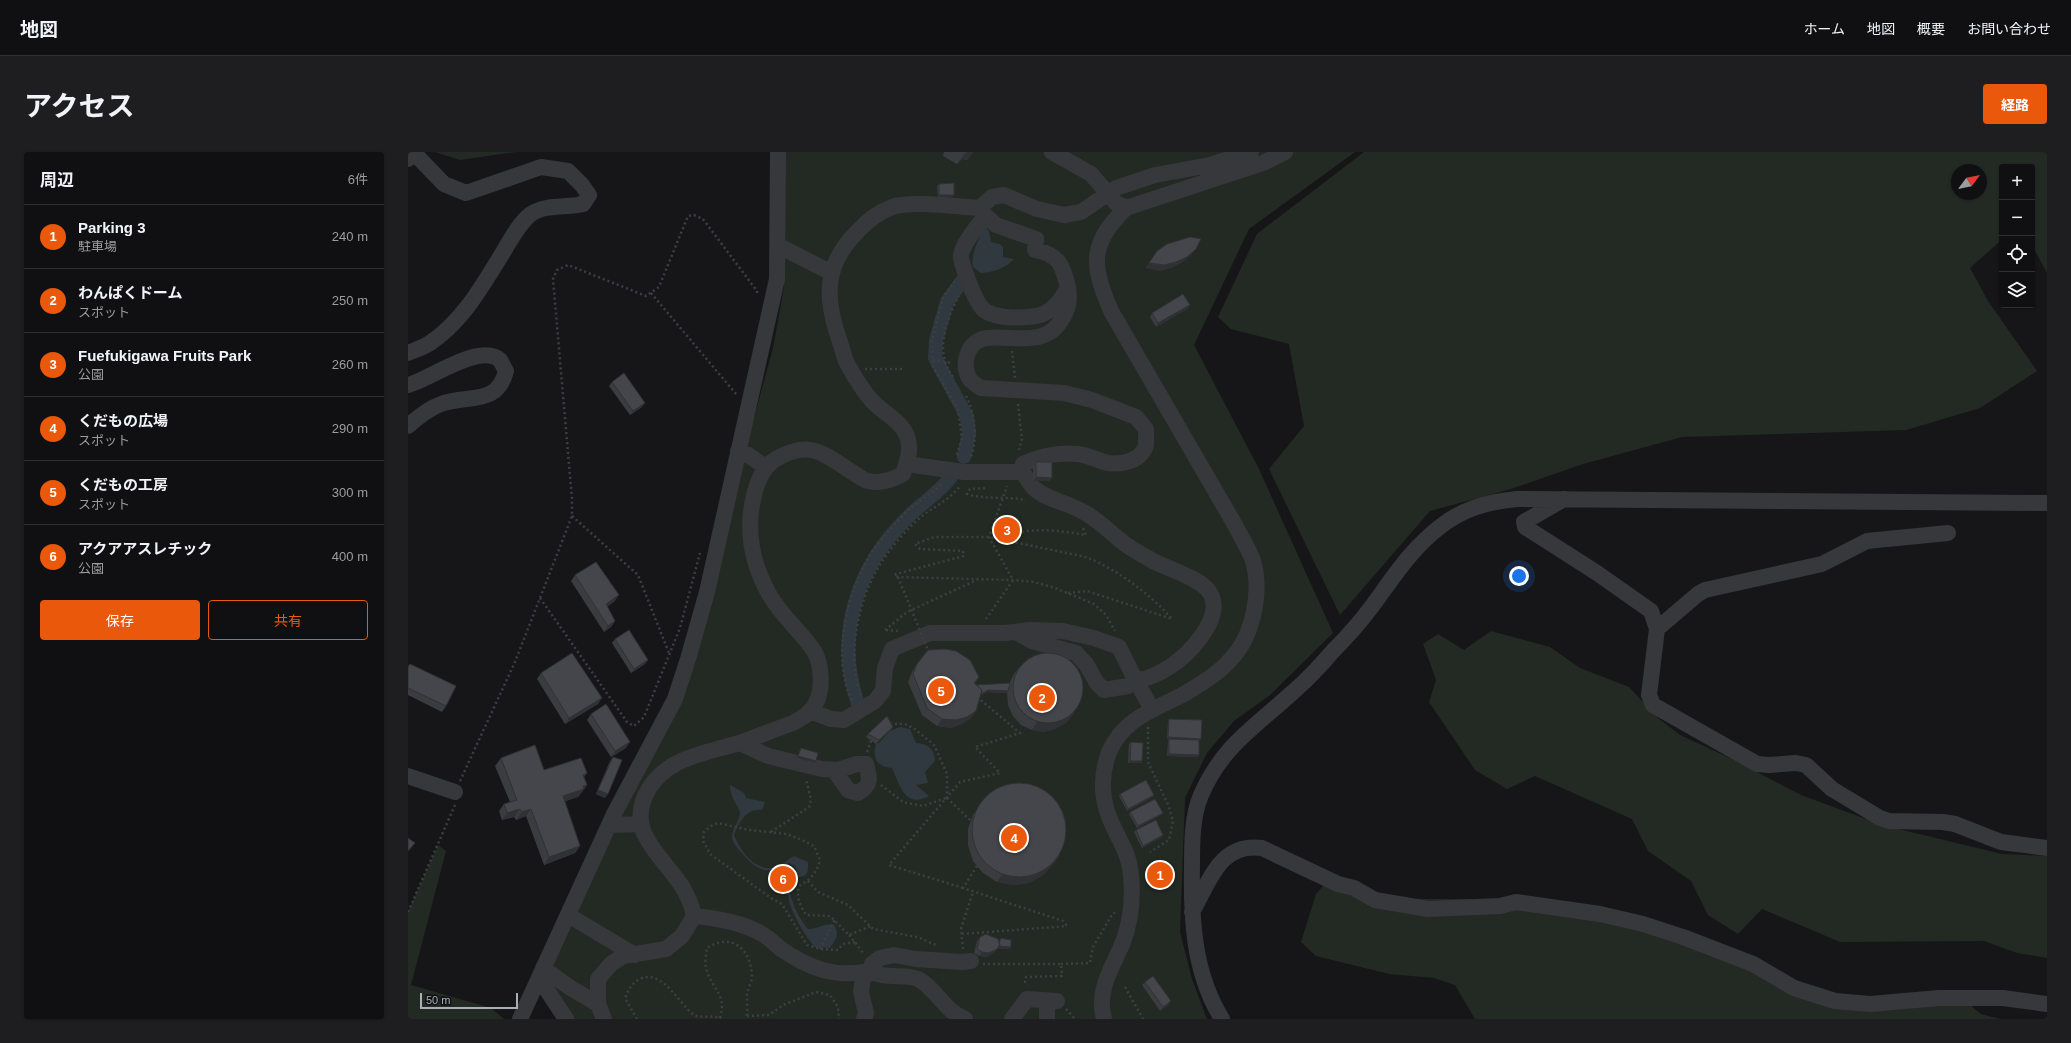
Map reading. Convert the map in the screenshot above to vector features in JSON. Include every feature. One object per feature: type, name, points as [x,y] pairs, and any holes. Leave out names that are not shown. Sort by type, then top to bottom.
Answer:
[{"type":"street","points":[[520,1019],[609,825],[674,699],[707,592],[778,279],[778,152]]},
{"type":"street","points":[[1052,152],[1091,174],[1116,203],[1126,208]]},
{"type":"street","points":[[1069,292],[1057,305],[1046,313],[1029,317],[1006,317],[991,314],[983,309],[972,291],[961,262],[961,252],[980,214],[992,196],[1004,195],[1037,209],[1064,216],[1081,212],[1108,192],[1155,175],[1210,165],[1251,152]]},
{"type":"street","points":[[1104,1019],[1104,987],[1110,968],[1123,941],[1131,912],[1131,875],[1127,854],[1107,812],[1103,787],[1104,769],[1110,752],[1121,734],[1148,711],[1205,681],[1231,660],[1246,637],[1253,616],[1256,589],[1253,561],[1236,525],[1112,311],[1099,282],[1097,252],[1101,240],[1110,224],[1126,208],[1263,162],[1285,152]]},
{"type":"street","points":[[408,159],[414,153],[444,184],[466,193],[541,167],[568,171],[582,185],[588,195],[584,204],[569,207],[543,208],[530,215],[513,236],[472,302],[450,327],[430,344],[408,353]]},
{"type":"street","points":[[604,1019],[598,1004],[598,979],[611,964],[623,956],[666,949],[682,936],[694,916],[691,903],[683,886],[671,869],[657,855],[642,830],[642,804],[652,782],[668,766],[713,750],[740,743],[793,723],[807,715],[815,704],[820,689],[820,672],[814,652],[785,619],[769,594],[762,580],[751,544],[751,510],[754,494],[766,467],[787,453],[800,450],[816,451],[834,459],[867,481],[880,482],[903,474],[910,449],[907,437],[900,425],[863,391],[849,367],[833,326],[830,306],[832,273],[846,243],[873,218],[893,206],[907,205],[986,216],[996,225],[1036,239],[1035,250],[1044,251],[1059,260],[1064,270],[1069,292],[1064,317],[1058,326],[1052,332],[1035,338],[988,338],[978,341],[967,354],[967,373],[970,380],[981,388],[1064,393],[1111,406],[1136,417],[1146,429],[1145,447],[1138,456],[1118,464],[1105,462],[1090,456],[1061,454],[1024,464],[1014,476]]},
{"type":"street","points":[[779,246],[832,273]]},
{"type":"street","points":[[408,385],[472,357],[490,355],[500,360],[506,371],[503,384],[491,395],[440,404],[408,426]]},
{"type":"street","points":[[738,451],[748,454],[766,467]]},
{"type":"street","points":[[906,464],[956,471],[1014,476],[1049,498],[1076,507],[1107,528],[1120,541],[1136,551],[1208,589],[1214,605],[1212,618],[1198,642],[1179,660],[1150,678],[1136,681],[1128,686],[1104,690],[1097,683],[1086,664],[1076,653],[1032,641],[1016,632]]},
{"type":"street","points":[[1222,1019],[1207,989],[1197,957],[1191,913],[1192,846],[1196,817],[1204,789],[1215,768],[1231,746],[1293,692],[1333,652],[1373,605],[1417,546],[1442,525],[1465,510],[1493,501],[1566,498],[2047,503]]},
{"type":"street","points":[[1566,498],[1524,522],[1525,527],[1597,572],[1651,611],[1657,629],[1649,695],[1654,705],[1750,761],[1769,765],[1796,763],[1806,765],[1832,789],[1880,818],[1889,821],[1949,823],[2001,842],[2047,848]]},
{"type":"street","points":[[1657,629],[1698,594],[1705,590],[1817,566],[1867,541],[1948,533]]},
{"type":"street","points":[[810,711],[832,719],[844,720],[875,700],[883,691],[886,668],[892,649],[930,633],[1016,632],[1030,630],[1063,631],[1094,638],[1119,647],[1136,681],[1148,711]]},
{"type":"street","points":[[740,743],[768,756],[834,770],[857,764],[867,768],[869,782],[866,788],[858,793],[848,790],[834,770]]},
{"type":"street","points":[[408,776],[455,792]]},
{"type":"street","points":[[609,825],[641,824]]},
{"type":"street","points":[[1191,913],[1225,856],[1236,849],[1253,847],[1262,848],[1338,884],[1354,888],[1375,900],[1428,909],[1500,906],[1516,902],[1600,914],[1643,924],[1683,937],[1753,964],[1794,988],[1835,1001],[1870,1004],[1939,998],[2003,998],[2047,1004]]},
{"type":"street","points":[[568,915],[635,954]]},
{"type":"street","points":[[694,916],[724,920],[761,934],[802,961],[828,972],[850,975],[870,971],[875,974],[897,978],[916,978],[927,984],[936,996],[952,1011],[965,1019]]},
{"type":"street","points":[[864,1019],[866,1013],[862,992],[863,978],[870,971],[872,964],[880,958],[894,955],[916,959],[976,962]]},
{"type":"street","points":[[541,973],[569,986],[598,1004]]},
{"type":"street","points":[[541,973],[566,1019]]},
{"type":"street","points":[[1012,1019],[1027,999],[1052,1001],[1047,1019]]},
{"type":"path","points":[[408,912],[455,806],[455,792],[515,662],[572,516],[572,491],[553,279],[556,270],[568,265],[646,296],[659,287],[688,216],[694,215],[702,220],[757,291],[757,300]]},
{"type":"path","points":[[861,709],[860,692],[856,674],[855,652],[857,627],[871,581],[888,553],[916,521],[939,503],[953,495],[961,484],[956,471],[958,450],[962,439],[958,409],[937,374],[933,360],[932,341],[943,297],[950,287],[965,272]]},
{"type":"path","points":[[651,293],[737,394]]},
{"type":"path","points":[[933,360],[945,362]]},
{"type":"path","points":[[849,367],[892,370],[903,369]]},
{"type":"path","points":[[735,401],[738,387]]},
{"type":"path","points":[[861,709],[844,680],[843,656],[845,626],[850,599],[856,584],[877,545],[907,512],[956,471]]},
{"type":"path","points":[[1002,486],[1014,476]]},
{"type":"path","points":[[1013,580],[989,537],[1003,497],[1014,476]]},
{"type":"path","points":[[992,487],[970,489],[966,494],[981,498],[1003,497],[1032,502]]},
{"type":"path","points":[[572,516],[638,575],[669,653]]},
{"type":"path","points":[[998,539],[1010,533],[1039,530],[1086,535],[1078,524]]},
{"type":"path","points":[[931,657],[898,577],[895,577],[896,574],[964,556],[963,551],[920,549],[915,544],[934,537],[989,537],[1086,557],[1118,572],[1164,610],[1172,619],[1087,591],[1068,594]]},
{"type":"path","points":[[540,598],[627,722],[634,726],[644,717],[680,628],[702,545]]},
{"type":"path","points":[[898,577],[1013,580],[1034,582],[1094,604],[1106,615],[1114,628],[1119,647]]},
{"type":"path","points":[[885,630],[907,612],[979,579]]},
{"type":"path","points":[[982,626],[1013,580]]},
{"type":"path","points":[[962,934],[1067,926],[1063,921],[889,865],[960,782],[1000,773],[976,747],[1020,733],[973,694]]},
{"type":"path","points":[[1148,711],[1148,762],[1169,808],[1173,821],[1169,840],[1150,852]]},
{"type":"path","points":[[884,727],[889,724],[905,724],[915,729],[934,745],[947,774],[947,798],[971,821]]},
{"type":"path","points":[[875,735],[868,747],[867,768],[886,790],[903,802],[923,806],[947,798]]},
{"type":"path","points":[[771,832],[809,807],[811,800],[806,774],[808,765]]},
{"type":"path","points":[[718,823],[749,830],[771,832],[787,834],[814,846],[820,860],[818,870],[808,881],[799,886],[797,896],[800,905],[806,915],[830,916],[835,919],[855,942],[843,944],[838,950],[820,950],[807,945],[782,904],[771,898],[710,854],[703,841],[704,832],[711,826],[718,823]]},
{"type":"path","points":[[963,888],[977,866]]},
{"type":"path","points":[[808,881],[818,892],[848,905],[873,929],[917,937],[938,946]]},
{"type":"path","points":[[962,929],[973,892]]},
{"type":"path","points":[[976,962],[1061,964],[1090,963],[1093,947],[1113,913],[1122,913]]},
{"type":"path","points":[[820,950],[835,919]]},
{"type":"path","points":[[849,935],[871,926]]},
{"type":"path","points":[[637,1019],[625,998],[629,988],[637,980],[649,976],[658,980],[696,1017],[720,1018],[723,1009],[722,1000],[706,970],[705,958],[707,948],[717,942],[726,941],[736,944],[745,952],[750,966],[752,978],[748,992],[746,1018],[769,1015],[783,1005],[816,992],[830,995],[838,1007],[839,1019]]},
{"type":"path","points":[[1035,986],[1026,982],[1026,976],[1062,976],[1061,964]]},
{"type":"path","points":[[1125,987],[1143,1019]]},
{"type":"shaded area","points":[[435,152],[516,152],[460,160]]},
{"type":"shaded area","points":[[782,152],[1355,152],[1249,229],[1194,345],[1259,469],[1333,633],[1270,695],[1234,721],[1207,753],[1185,798],[1180,932],[1192,979],[1207,1019],[558,1019],[540,993],[577,909],[638,783],[671,722],[773,348],[784,287]]},
{"type":"shaded area","points":[[1364,152],[2047,152],[2047,273],[2035,251],[2035,164],[1999,164],[1999,243],[1970,268],[1988,301],[2037,371],[1980,408],[1906,430],[1682,437],[1583,464],[1511,489],[1430,511],[1340,615],[1269,469],[1304,426],[1289,344],[1231,329],[1218,317],[1257,234]]},
{"type":"shaded area","points":[[984,226],[989,231],[991,242],[1000,244],[1003,247],[1003,257],[1014,259],[999,269],[981,273],[973,267],[972,262],[974,251]]},
{"type":"shaded area","points":[[1491,631],[1550,647],[1580,668],[1629,687],[1658,718],[1680,735],[1730,758],[1801,795],[1882,825],[2002,854],[2047,856],[2047,958],[2017,953],[1984,941],[1840,942],[1762,909],[1738,934],[1708,915],[1691,881],[1648,851],[1632,819],[1535,776],[1507,789],[1475,770],[1429,702],[1436,680],[1423,644],[1438,634],[1464,650]]},
{"type":"shaded area","points":[[900,727],[910,729],[916,743],[927,746],[934,753],[935,761],[925,772],[928,783],[916,785],[929,796],[921,799],[914,800],[904,793],[892,768],[879,764],[875,757],[876,744],[879,743],[890,731]]},
{"type":"shaded area","points":[[730,785],[744,793],[746,798],[765,802],[762,810],[752,811],[744,817],[738,825],[734,835],[736,841],[748,858],[754,863],[766,868],[778,866],[794,856],[808,862],[806,875],[798,877],[793,881],[790,886],[790,892],[794,906],[801,920],[808,929],[827,924],[834,925],[837,934],[830,948],[815,947],[801,927],[792,909],[789,900],[788,885],[789,881],[797,870],[795,866],[789,863],[775,870],[769,871],[760,869],[748,860],[735,845],[732,838],[732,833],[739,819],[740,811],[733,799]]},
{"type":"shaded area","points":[[438,845],[446,851],[411,985],[491,1008],[504,1019],[408,1019],[408,912]]},
{"type":"shaded area","points":[[1325,884],[1406,899],[1477,899],[1611,919],[1835,1000],[1964,1000],[1981,1014],[2000,1019],[1475,1019],[1455,985],[1434,978],[1389,974],[1316,956],[1301,942],[1316,894]]},
{"type":"building","points":[[954,183],[954,195],[939,195],[939,184]]},
{"type":"building","points":[[1190,237],[1201,239],[1196,249],[1187,257],[1164,265],[1149,263],[1157,251],[1167,244]]},
{"type":"building","points":[[1183,294],[1190,305],[1158,323],[1152,313]]},
{"type":"building","points":[[624,373],[645,403],[633,411],[612,382]]},
{"type":"building","points":[[1036,462],[1052,462],[1052,478],[1036,477]]},
{"type":"building","points":[[596,562],[619,595],[606,604],[615,621],[608,626],[575,575]]},
{"type":"building","points":[[629,630],[648,660],[634,669],[615,639]]},
{"type":"building","points":[[945,649],[956,651],[970,660],[979,677],[974,683],[982,690],[976,711],[967,717],[956,720],[942,719],[927,708],[913,674],[917,664],[928,650]]},
{"type":"building","points":[[572,653],[602,698],[569,718],[541,673]]},
{"type":"building","points":[[1041,653],[1055,653],[1068,659],[1077,668],[1081,674],[1083,688],[1081,702],[1073,713],[1062,721],[1055,723],[1041,723],[1034,721],[1023,713],[1015,702],[1013,695],[1013,681],[1015,674],[1023,663],[1034,655]]},
{"type":"building","points":[[410,664],[456,686],[446,706],[408,688],[408,667]]},
{"type":"building","points":[[1010,683],[1008,691],[988,690],[981,694],[982,690],[977,685]]},
{"type":"building","points":[[606,704],[630,742],[615,751],[591,714]]},
{"type":"building","points":[[887,716],[893,727],[879,740],[868,734]]},
{"type":"building","points":[[1169,719],[1202,720],[1201,739],[1168,737]]},
{"type":"building","points":[[1169,739],[1199,740],[1199,755],[1169,754]]},
{"type":"building","points":[[1131,742],[1143,743],[1142,761],[1130,761]]},
{"type":"building","points":[[535,745],[544,770],[581,758],[587,773],[583,775],[587,785],[583,786],[584,789],[563,796],[580,846],[549,857],[531,809],[522,812],[520,809],[507,813],[504,804],[517,800],[501,758]]},
{"type":"building","points":[[801,748],[818,753],[816,761],[798,756]]},
{"type":"building","points":[[613,757],[622,760],[608,794],[598,790]]},
{"type":"building","points":[[1146,780],[1154,795],[1128,809],[1120,794]]},
{"type":"building","points":[[1019,783],[1037,787],[1052,797],[1062,812],[1066,830],[1062,848],[1052,863],[1037,873],[1019,877],[1001,873],[986,863],[976,848],[972,830],[976,812],[986,797],[1001,787]]},
{"type":"building","points":[[1155,799],[1163,813],[1138,826],[1130,812]]},
{"type":"building","points":[[1156,820],[1163,835],[1143,846],[1136,830]]},
{"type":"building","points":[[408,838],[415,843],[408,851]]},
{"type":"building","points":[[986,934],[998,939],[1000,945],[997,949],[989,953],[982,952],[977,949],[980,937]]},
{"type":"building","points":[[1001,938],[1011,940],[1011,947],[998,946],[1000,945],[999,943]]},
{"type":"building","points":[[1153,976],[1171,1001],[1163,1007],[1145,982]]},
{"type":"waterway","points":[[964,278],[947,302],[936,340],[935,358],[967,417],[969,433],[964,457]]},
{"type":"waterway","points":[[858,704],[851,678],[849,652],[850,627],[855,602],[864,579],[876,557],[891,536],[914,511],[941,488],[951,477]]},
{"type":"place","name":"Fuefukigawa Fruits Park","points":[[1007,530]]},
{"type":"place","name":"くだもの工房","points":[[941,691]]},
{"type":"place","name":"わんぱくドーム","points":[[1042,698]]},
{"type":"place","name":"くだもの広場","points":[[1014,838]]},
{"type":"place","name":"Parking 3","points":[[1160,875]]},
{"type":"place","name":"アクアアスレチック","points":[[783,879]]}]
